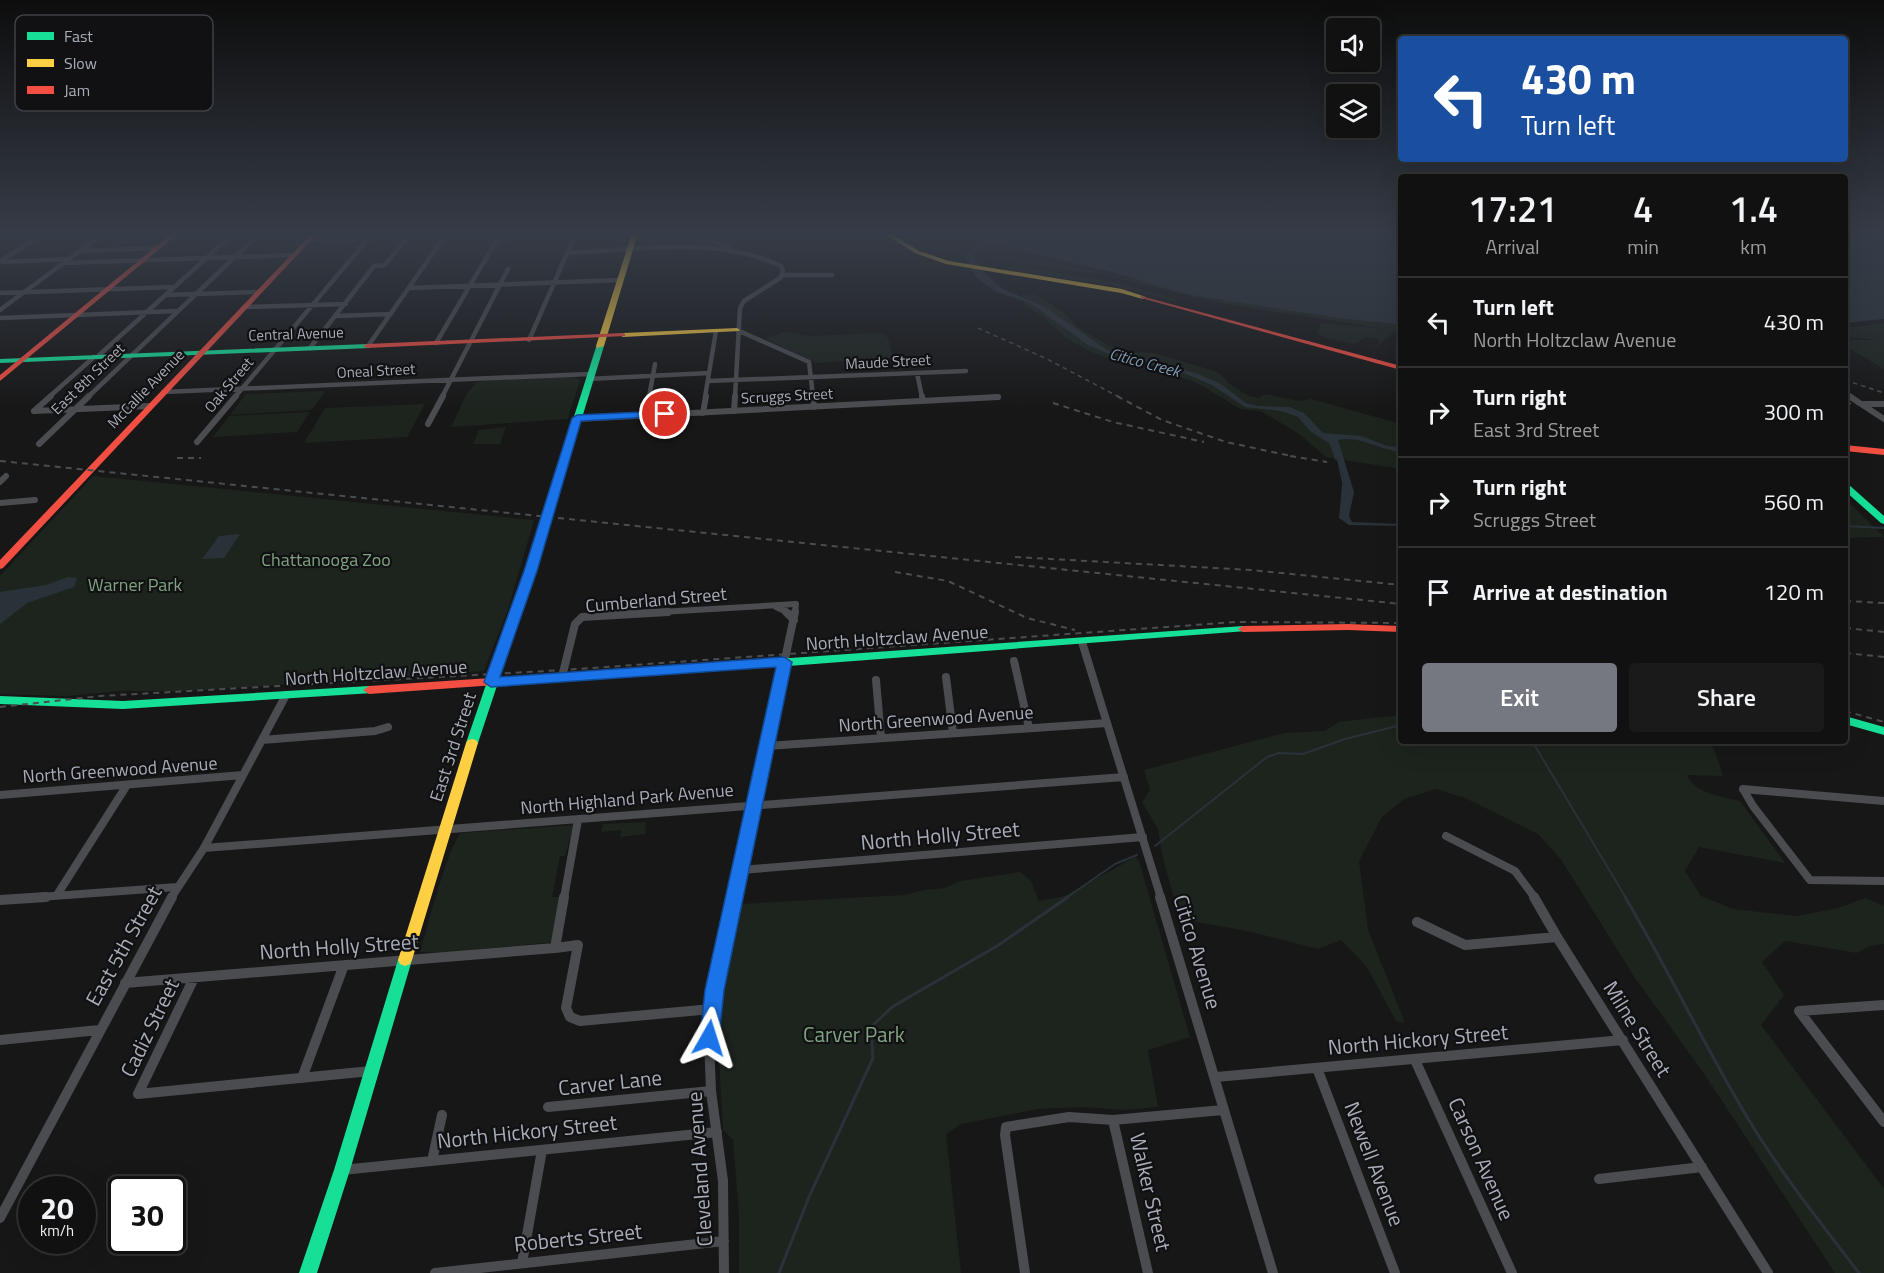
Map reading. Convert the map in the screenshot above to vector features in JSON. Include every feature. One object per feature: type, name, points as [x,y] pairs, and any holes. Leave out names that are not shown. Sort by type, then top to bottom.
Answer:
[{"type":"main road","points":[[0,379],[104,292]]},
{"type":"main road","name":"McCallie Avenue","points":[[0,566],[259,292]]},
{"type":"main road","name":"East 3rd Street","points":[[308,1273],[342,1170],[444,830],[491,682],[530,571],[616,292]]},
{"type":"main road","points":[[1116,292],[1176,306],[1398,367]]},
{"type":"main road","name":"Central Avenue","points":[[0,361],[737,330]]},
{"type":"main road","points":[[1848,448],[1884,452]]},
{"type":"main road","points":[[1848,489],[1884,521]]},
{"type":"main road","name":"North Holtzclaw Avenue","points":[[0,700],[123,705],[1284,627],[1398,629]]},
{"type":"main road","points":[[1848,721],[1884,731]]},
{"type":"street","points":[[0,310],[23,292]]},
{"type":"street","points":[[150,406],[34,411],[169,292]]},
{"type":"street","points":[[166,295],[246,292]]},
{"type":"street","name":"Oak Street","points":[[197,442],[322,292]]},
{"type":"street","points":[[310,348],[355,292]]},
{"type":"street","points":[[368,346],[406,292]]},
{"type":"street","points":[[436,343],[466,292]]},
{"type":"street","points":[[428,424],[496,292]]},
{"type":"street","points":[[529,340],[552,292]]},
{"type":"street","points":[[734,411],[737,330],[742,304],[759,292]]},
{"type":"street","name":"East 8th Street","points":[[39,444],[195,294]]},
{"type":"street","points":[[244,307],[346,304]]},
{"type":"street","points":[[0,318],[177,311]]},
{"type":"street","points":[[336,316],[391,314]]},
{"type":"street","points":[[737,330],[810,362],[814,407]]},
{"type":"street","points":[[703,413],[716,331]]},
{"type":"street","points":[[646,415],[655,364]]},
{"type":"street","name":"Maude Street","points":[[811,376],[818,378],[966,370]]},
{"type":"street","name":"Oneal Street","points":[[163,392],[451,380],[709,373]]},
{"type":"street","points":[[917,373],[923,401]]},
{"type":"street","points":[[708,381],[811,376]]},
{"type":"street","points":[[1848,395],[1884,419]]},
{"type":"street","name":"Scruggs Street","points":[[577,418],[998,397]]},
{"type":"street","points":[[1862,404],[1884,404]]},
{"type":"street","points":[[0,482],[6,476]]},
{"type":"street","points":[[0,503],[35,500]]},
{"type":"street","name":"Cumberland Street","points":[[562,677],[575,624],[582,617],[796,604]]},
{"type":"street","name":"Cleveland Avenue","points":[[724,1273],[723,1181],[711,1091],[709,1038],[714,990],[796,604]]},
{"type":"street","name":"Cumberland Street","points":[[759,606],[783,610],[794,620]]},
{"type":"street","name":"Citico Avenue","points":[[1082,642],[1274,1273]]},
{"type":"street","points":[[1014,661],[1029,728]]},
{"type":"street","points":[[946,677],[953,733]]},
{"type":"street","points":[[876,680],[881,738]]},
{"type":"street","name":"East 5th Street","points":[[0,1218],[177,887],[204,848],[286,695]]},
{"type":"street","name":"North Greenwood Avenue","points":[[767,746],[1107,723]]},
{"type":"street","points":[[262,740],[388,728]]},
{"type":"street","name":"North Greenwood Avenue","points":[[0,795],[243,776]]},
{"type":"street","name":"North Highland Park Avenue","points":[[204,848],[1124,777]]},
{"type":"street","points":[[57,895],[127,785]]},
{"type":"street","points":[[1884,801],[1743,789],[1753,806],[1810,880],[1884,881]]},
{"type":"street","points":[[555,948],[578,820]]},
{"type":"street","name":"Milne Street","points":[[1446,836],[1515,871],[1530,889],[1557,937],[1768,1273]]},
{"type":"street","name":"North Holly Street","points":[[741,870],[1143,837]]},
{"type":"street","points":[[0,900],[177,887]]},
{"type":"street","points":[[1417,922],[1465,945],[1557,937]]},
{"type":"street","name":"North Holly Street","points":[[125,984],[578,945],[566,1008],[572,1019],[712,1009]]},
{"type":"street","points":[[344,965],[302,1078],[372,1070]]},
{"type":"street","name":"Cadiz Street","points":[[194,978],[138,1094],[302,1078]]},
{"type":"street","points":[[1884,1005],[1799,1011],[1884,1122]]},
{"type":"street","points":[[0,1040],[99,1030]]},
{"type":"street","name":"North Hickory Street","points":[[1216,1077],[1623,1040]]},
{"type":"street","name":"Carson Avenue","points":[[1416,1060],[1512,1273]]},
{"type":"street","name":"Newell Avenue","points":[[1317,1068],[1395,1273]]},
{"type":"street","name":"Carver Lane","points":[[548,1107],[711,1091]]},
{"type":"street","points":[[1026,1273],[1005,1136],[1006,1127],[1069,1117],[1113,1120],[1223,1110]]},
{"type":"street","points":[[432,1161],[442,1115]]},
{"type":"street","name":"Walker Street","points":[[1113,1120],[1148,1273]]},
{"type":"street","name":"North Hickory Street","points":[[342,1170],[717,1132]]},
{"type":"street","points":[[522,1263],[542,1150]]},
{"type":"street","points":[[1599,1179],[1702,1167]]},
{"type":"street","name":"Roberts Street","points":[[435,1273],[724,1241]]},
{"type":"green space","points":[[1140,292],[1151,292],[1178,300],[1177,302]]},
{"type":"green space","points":[[1176,292],[1197,292],[1243,302],[1398,322],[1398,331],[1367,354],[1379,342],[1379,339],[1366,337],[1355,344],[1326,338],[1317,333],[1321,323],[1387,329],[1224,304]]},
{"type":"green space","points":[[1035,294],[1062,311],[1079,328],[1108,345],[1129,352],[1154,353],[1218,372],[1232,386],[1249,396],[1258,398],[1265,394],[1299,401],[1311,399],[1398,423],[1398,469],[1326,457],[1299,434],[1260,411],[1240,409],[1201,385],[1156,367],[1114,360],[1091,352],[1066,338],[1044,317],[1025,305],[1023,295]]},
{"type":"green space","points":[[1884,323],[1884,369],[1848,348],[1848,340],[1876,340],[1848,336],[1848,328]]},
{"type":"green space","points":[[784,332],[809,336],[882,333],[888,338],[893,358],[816,363],[765,339]]},
{"type":"green space","points":[[573,376],[580,380],[568,419],[451,427],[467,393],[477,382],[504,378]]},
{"type":"green space","points":[[325,391],[312,410],[230,415],[246,394]]},
{"type":"green space","points":[[425,404],[407,437],[304,443],[325,408]]},
{"type":"green space","points":[[310,412],[297,432],[213,437],[229,416]]},
{"type":"green space","points":[[506,427],[500,444],[473,444],[479,430]]},
{"type":"green space","name":"Warner Park","points":[[93,476],[534,520],[508,610],[484,671],[188,691],[120,691],[67,696],[0,694],[0,576]]},
{"type":"green space","points":[[1848,501],[1884,537],[1848,538]]},
{"type":"green space","points":[[1398,715],[1398,744],[1708,744],[1714,749],[1723,776],[1687,775],[1702,790],[1740,801],[1785,863],[1699,847],[1685,871],[1701,896],[1733,909],[1797,916],[1838,908],[1865,898],[1884,906],[1884,944],[1870,946],[1857,953],[1785,941],[1762,962],[1784,995],[1761,1025],[1884,1189],[1884,1273],[1835,1273],[1705,1075],[1635,978],[1562,861],[1538,834],[1465,798],[1436,789],[1404,799],[1382,817],[1359,861],[1368,930],[1405,1023],[1396,1021],[1367,967],[1341,940],[1318,949],[1247,931],[1180,919],[1162,855],[1158,829],[1142,802],[1150,790],[1144,770],[1284,733],[1325,731],[1339,722]]},
{"type":"green space","points":[[646,822],[645,834],[620,837],[621,830],[601,832],[603,824]]},
{"type":"green space","points":[[574,825],[565,856],[560,856],[552,897],[560,897],[552,942],[446,953],[420,952],[444,870],[461,833]]},
{"type":"green space","name":"Carver Park","points":[[1135,857],[1139,861],[1190,1037],[1148,1050],[1158,1107],[1123,1110],[1083,1107],[1038,1109],[961,1124],[946,1134],[961,1273],[739,1273],[739,1214],[733,1140],[723,1129],[718,1039],[720,1012],[741,904],[905,895],[944,888],[961,881],[1020,872],[1031,881],[1039,901],[1065,896]]},
{"type":"water","points":[[997,292],[1011,292],[1045,307],[1107,350],[1117,354],[1151,360],[1198,374],[1221,384],[1246,403],[1257,406],[1289,407],[1304,413],[1323,433],[1361,436],[1387,446],[1398,447],[1398,452],[1354,439],[1338,440],[1354,492],[1349,516],[1352,522],[1398,524],[1398,526],[1349,525],[1339,518],[1343,475],[1330,444],[1310,431],[1298,417],[1281,411],[1245,407],[1212,385],[1174,369],[1114,356],[1088,345],[1030,303]]},
{"type":"water","points":[[1180,292],[1398,292],[1398,324],[1338,318]]},
{"type":"water","points":[[1848,292],[1884,292],[1884,319],[1848,323]]},
{"type":"water","points":[[240,534],[224,558],[202,559],[219,536]]},
{"type":"water","points":[[68,577],[77,578],[74,587],[27,603],[0,624],[0,592],[46,585]]},
{"type":"waterway","points":[[1331,445],[1336,459]]},
{"type":"waterway","points":[[1339,464],[1343,482]]},
{"type":"waterway","name":"Citico Creek","points":[[1848,526],[1884,528]]},
{"type":"waterway","points":[[1155,846],[1267,757],[1279,753],[1303,754],[1345,739],[1398,726]]},
{"type":"waterway","points":[[1534,744],[1626,898]]},
{"type":"waterway","points":[[1066,898],[1115,864],[1137,855]]},
{"type":"waterway","points":[[779,1273],[809,1197],[873,1058],[871,1027],[892,1007],[997,946],[1068,897]]},
{"type":"waterway","points":[[1625,897],[1731,1090],[1760,1137],[1859,1273]]},
{"type":"railway","points":[[978,328],[1047,359],[1119,397]]},
{"type":"railway","points":[[1848,381],[1884,393]]},
{"type":"railway","points":[[1117,396],[1162,420],[1226,442],[1295,457]]},
{"type":"railway","points":[[1053,403],[1113,422],[1204,442]]},
{"type":"railway","points":[[1848,403],[1884,406]]},
{"type":"railway","points":[[1290,456],[1295,457]]},
{"type":"railway","points":[[1295,457],[1327,462]]},
{"type":"railway","points":[[177,458],[201,458]]},
{"type":"railway","points":[[0,461],[1398,604]]},
{"type":"railway","points":[[1015,557],[1251,570],[1398,585]]},
{"type":"railway","points":[[895,572],[948,581],[1027,618],[1075,630]]},
{"type":"railway","points":[[1848,601],[1884,603]]},
{"type":"railway","points":[[0,707],[100,696],[564,670],[1236,622],[1398,623]]},
{"type":"railway","points":[[1848,628],[1884,632]]},
{"type":"railway","points":[[1848,653],[1884,657]]},
{"type":"railway","points":[[1848,712],[1884,722]]},
{"type":"traffic: fast","points":[[0,361],[367,346]]},
{"type":"traffic: fast","points":[[472,743],[530,571],[600,346]]},
{"type":"traffic: fast","points":[[1848,489],[1884,521]]},
{"type":"traffic: fast","points":[[762,664],[1243,629]]},
{"type":"traffic: fast","points":[[0,700],[123,705],[369,690]]},
{"type":"traffic: fast","points":[[1848,721],[1884,731]]},
{"type":"traffic: fast","points":[[308,1273],[342,1170],[405,960]]},
{"type":"traffic: slow","points":[[600,346],[617,292]]},
{"type":"traffic: slow","points":[[1127,292],[1143,297]]},
{"type":"traffic: slow","points":[[623,335],[737,330]]},
{"type":"traffic: slow","points":[[405,960],[472,743]]},
{"type":"traffic: jam","points":[[0,379],[104,292]]},
{"type":"traffic: jam","points":[[0,566],[259,292]]},
{"type":"traffic: jam","points":[[1143,297],[1398,367]]},
{"type":"traffic: jam","points":[[367,346],[623,335]]},
{"type":"traffic: jam","points":[[1848,448],[1884,452]]},
{"type":"traffic: jam","points":[[1243,629],[1348,627],[1398,629]]},
{"type":"traffic: jam","points":[[369,690],[762,664]]},
{"type":"route","points":[[665,414],[577,418],[515,618],[491,682],[784,662],[714,990],[709,1038]]},
{"type":"park label","name":"Chattanooga Zoo","points":[[326,560]]}]
